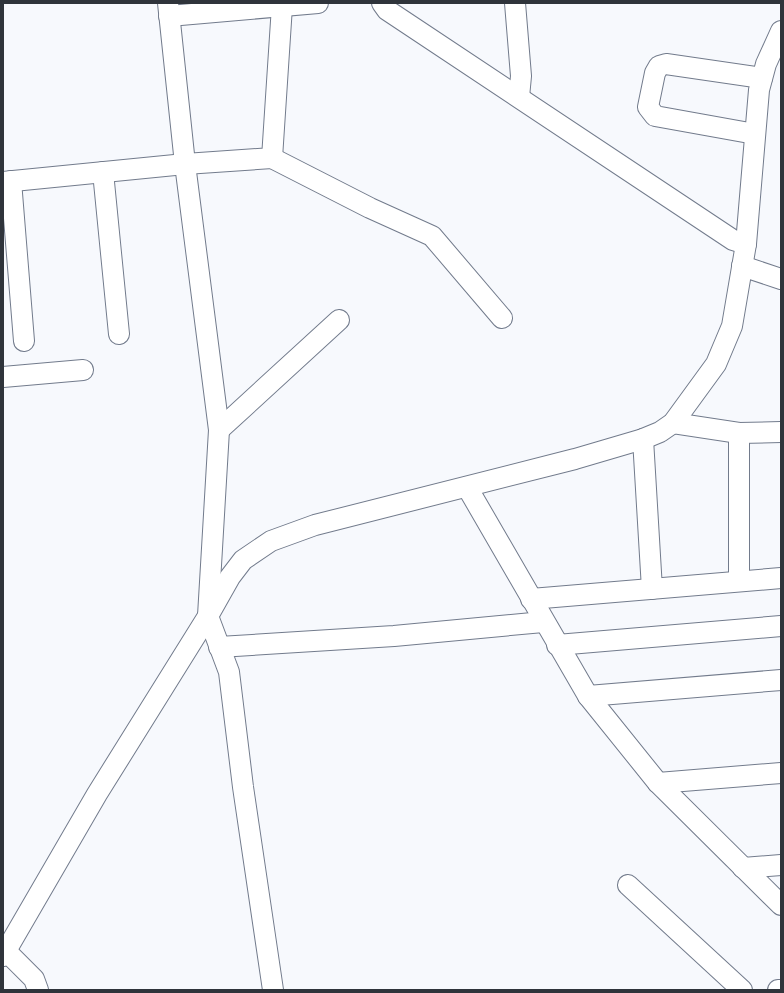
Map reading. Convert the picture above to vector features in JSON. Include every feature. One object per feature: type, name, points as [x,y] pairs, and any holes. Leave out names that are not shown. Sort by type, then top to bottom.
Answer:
[{"type":"street","points":[[272,990],[243,787],[229,672],[208,616],[219,430],[168,9],[282,6],[318,3]]},
{"type":"street","points":[[382,3],[387,10],[733,240],[746,244]]},
{"type":"street","points":[[515,3],[521,76],[519,97]]},
{"type":"street","points":[[272,158],[282,6]]},
{"type":"street","points":[[38,990],[34,979],[4,951],[97,794],[208,616],[230,577],[243,560],[270,541],[315,525],[575,459],[643,439],[660,432],[673,423],[716,364],[732,326],[746,244],[759,90],[766,64],[781,32]]},
{"type":"street","points":[[755,134],[655,116],[648,107],[655,73],[659,66],[666,64],[762,78]]},
{"type":"street","points":[[24,341],[7,181],[186,164],[272,158],[370,208],[432,236],[502,318]]},
{"type":"street","points":[[103,172],[119,334]]},
{"type":"street","points":[[742,266],[781,279]]},
{"type":"street","points":[[219,430],[339,320]]},
{"type":"street","points":[[3,377],[83,370]]},
{"type":"street","points":[[673,423],[739,433],[781,432]]},
{"type":"street","points":[[739,433],[739,582]]},
{"type":"street","points":[[643,439],[652,589]]},
{"type":"street","points":[[466,486],[530,599],[588,696],[658,783],[781,905]]},
{"type":"street","points":[[530,599],[781,578]]},
{"type":"street","points":[[219,647],[402,635],[544,622]]},
{"type":"street","points":[[557,645],[781,626]]},
{"type":"street","points":[[588,696],[781,680]]},
{"type":"street","points":[[658,783],[781,774]]},
{"type":"street","points":[[744,868],[781,865]]},
{"type":"street","points":[[628,885],[742,990]]}]
